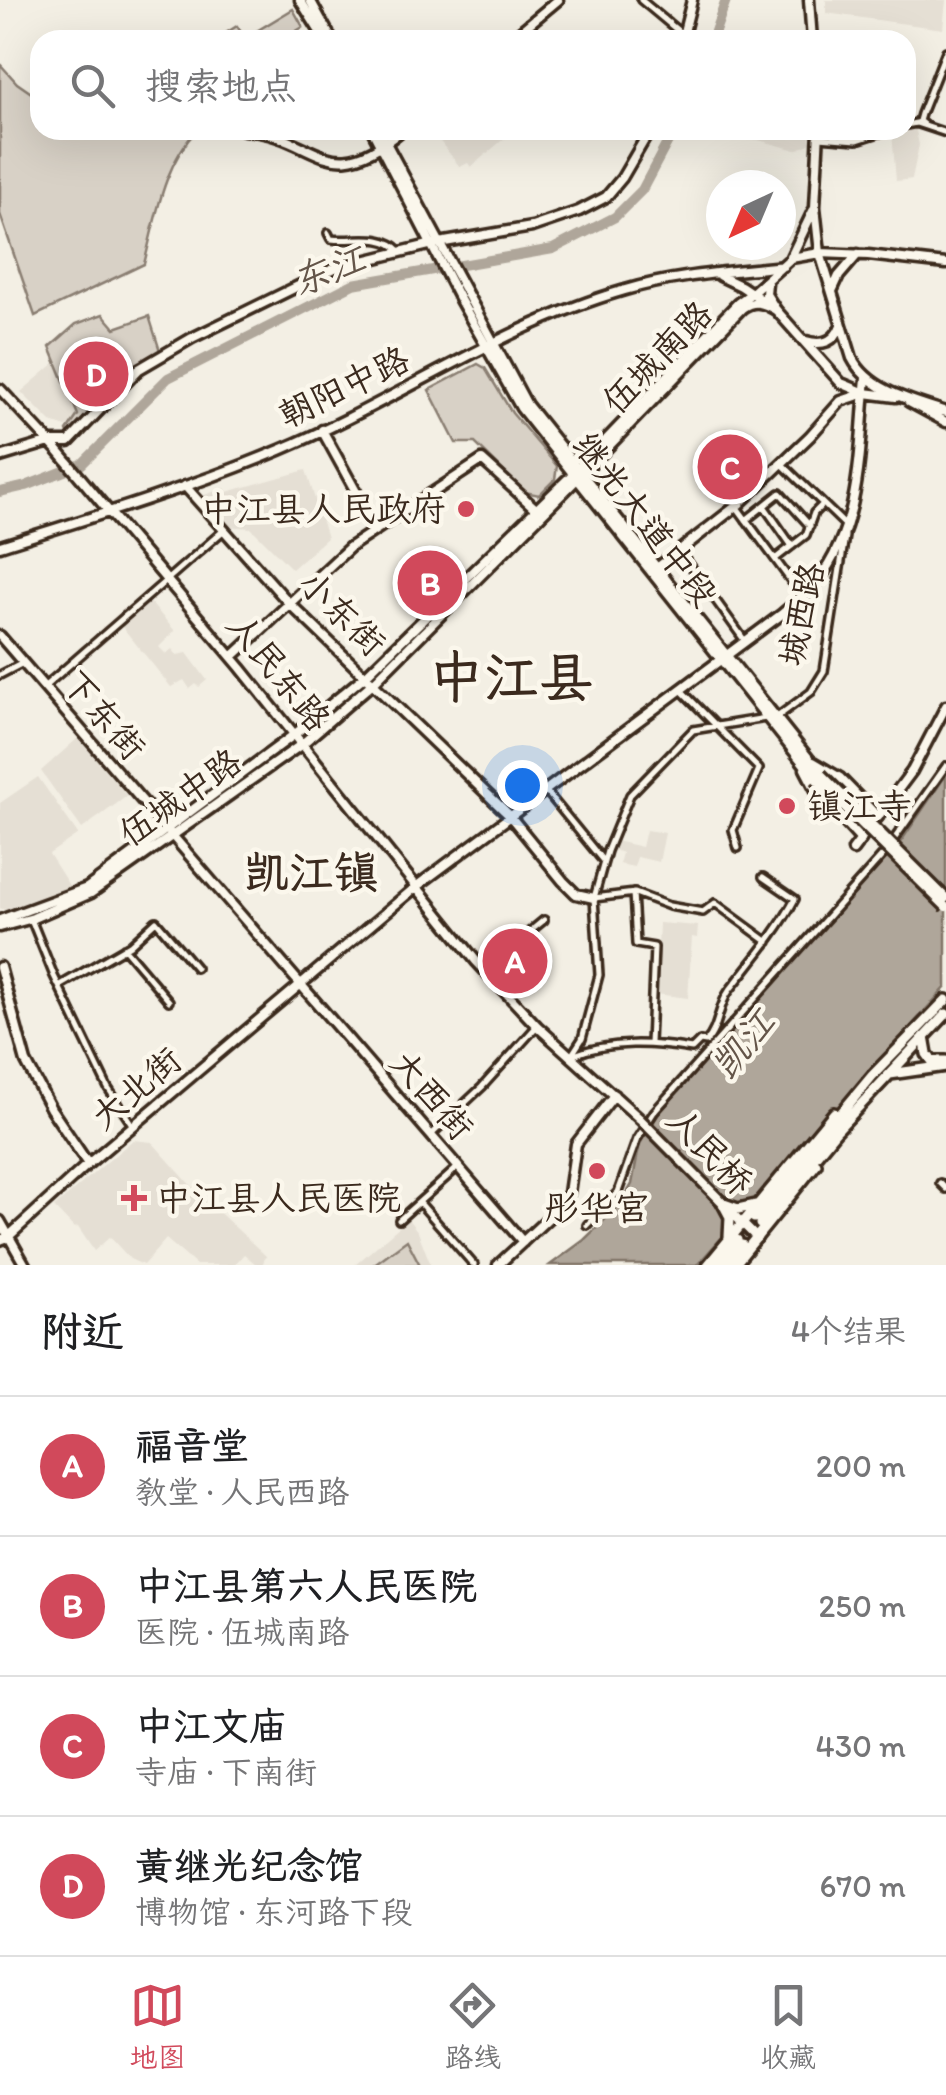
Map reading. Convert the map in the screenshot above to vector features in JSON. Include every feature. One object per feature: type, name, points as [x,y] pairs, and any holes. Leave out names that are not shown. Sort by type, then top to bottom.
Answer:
[{"type":"main road","points":[[726,1265],[741,1222],[756,1213],[946,1000]]},
{"type":"main road","points":[[890,1074],[946,1014]]},
{"type":"main road","points":[[924,1036],[932,1061],[946,1064]]},
{"type":"main road","points":[[756,1213],[842,1104],[890,1074],[946,1064]]},
{"type":"main road","points":[[734,1265],[876,1080]]},
{"type":"main road","points":[[722,1202],[756,1213]]},
{"type":"main road","points":[[716,1265],[734,1240],[730,1217],[722,1202]]},
{"type":"main road","points":[[708,1265],[734,1240]]},
{"type":"street","points":[[522,30],[558,0]]},
{"type":"street","points":[[641,0],[673,30]]},
{"type":"street","points":[[684,30],[692,0]]},
{"type":"street","points":[[809,0],[811,30]]},
{"type":"street","points":[[306,1],[322,30]]},
{"type":"street","points":[[924,126],[919,121],[921,114],[946,51]]},
{"type":"street","points":[[916,126],[946,133]]},
{"type":"street","points":[[288,140],[327,160],[350,160],[390,140]]},
{"type":"street","name":"继光大道中段","points":[[381,140],[463,296],[527,405],[806,762]]},
{"type":"street","points":[[0,457],[50,442],[60,444],[77,436],[139,370],[192,338],[335,268],[437,243],[532,227],[579,211],[606,197],[644,140]]},
{"type":"street","points":[[819,140],[815,207],[820,252],[852,358],[866,378],[904,398],[946,412]]},
{"type":"street","name":"伍城南路","points":[[796,248],[815,207]]},
{"type":"street","points":[[328,232],[331,239],[382,239],[400,251]]},
{"type":"street","points":[[796,257],[820,252],[946,264]]},
{"type":"street","points":[[832,296],[838,276],[858,254]]},
{"type":"street","name":"伍城南路","points":[[578,474],[726,314],[788,260]]},
{"type":"street","name":"朝阳中路","points":[[0,546],[110,512],[282,449],[492,345],[627,289],[782,266]]},
{"type":"street","points":[[710,275],[727,278],[776,310]]},
{"type":"street","points":[[769,279],[766,294],[776,310],[842,383],[865,393],[904,398],[946,422]]},
{"type":"street","name":"伍城南路","points":[[370,679],[742,308],[753,302],[776,310]]},
{"type":"street","points":[[802,340],[823,344],[837,335],[841,324]]},
{"type":"street","name":"城西路","points":[[571,1056],[582,1040],[599,975],[594,898],[624,808],[640,782],[694,730],[770,718],[789,710],[811,692],[824,672],[846,530],[862,460],[866,378]]},
{"type":"street","name":"人民东路","points":[[0,389],[110,512],[484,969],[537,1026]]},
{"type":"street","points":[[654,570],[736,506],[841,401],[865,393]]},
{"type":"street","points":[[322,430],[376,528]]},
{"type":"street","points":[[232,657],[288,602],[376,528],[482,460],[538,512]]},
{"type":"street","points":[[781,463],[846,530]]},
{"type":"street","name":"小东街","points":[[185,486],[288,602],[510,816],[563,881],[576,894],[594,898]]},
{"type":"street","points":[[746,520],[780,493],[810,526]]},
{"type":"street","points":[[775,559],[806,535],[814,513],[823,504]]},
{"type":"street","points":[[736,506],[802,596]]},
{"type":"street","points":[[764,506],[792,546]]},
{"type":"street","points":[[44,688],[224,530]]},
{"type":"street","name":"大北街","points":[[4,1238],[417,886],[802,596],[817,582],[846,530]]},
{"type":"street","points":[[680,550],[745,641]]},
{"type":"street","name":"下东街","points":[[0,636],[300,984]]},
{"type":"street","points":[[0,675],[23,663]]},
{"type":"street","name":"伍城中路","points":[[0,928],[92,893],[370,679]]},
{"type":"street","name":"伍城中路","points":[[169,833],[302,744],[370,679]]},
{"type":"street","points":[[681,690],[758,769],[733,830],[738,848]]},
{"type":"street","points":[[853,850],[912,770],[946,706]]},
{"type":"street","points":[[806,762],[828,768],[878,817]]},
{"type":"street","points":[[806,762],[946,907]]},
{"type":"street","points":[[806,762],[817,792],[861,840]]},
{"type":"street","points":[[587,1225],[618,1192],[637,1139],[654,1112],[883,856],[946,766]]},
{"type":"street","points":[[818,776],[946,898]]},
{"type":"street","points":[[546,790],[604,862]]},
{"type":"street","points":[[571,1056],[596,1047],[650,1044],[692,1050],[700,1041],[706,1042],[730,990],[768,942],[795,899],[763,877]]},
{"type":"street","points":[[633,893],[636,944],[654,947],[650,1044]]},
{"type":"street","points":[[594,898],[633,893],[669,906],[704,912],[715,903],[768,942]]},
{"type":"street","points":[[30,914],[108,1088],[133,1126]]},
{"type":"street","name":"伍城中路","points":[[0,920],[30,914]]},
{"type":"street","points":[[484,969],[544,920]]},
{"type":"street","points":[[59,986],[124,948],[156,922],[196,968]]},
{"type":"street","points":[[124,948],[170,1001]]},
{"type":"street","points":[[0,966],[26,1062],[51,1109],[88,1164]]},
{"type":"street","name":"大西街","points":[[300,984],[523,1242]]},
{"type":"street","points":[[431,1135],[482,1087],[537,1026]]},
{"type":"street","name":"人民桥","points":[[537,1026],[640,1119],[757,1238]]},
{"type":"street","points":[[498,1265],[559,1208],[569,1193],[576,1144],[614,1095]]},
{"type":"street","points":[[399,1220],[458,1167]]},
{"type":"street","points":[[940,1183],[946,1189]]},
{"type":"street","points":[[419,1202],[474,1265]]},
{"type":"street","points":[[0,1221],[4,1238],[25,1265]]},
{"type":"shaded area","points":[[826,0],[946,0],[943,29],[826,13]]},
{"type":"shaded area","points":[[293,9],[303,27],[298,30],[258,30]]},
{"type":"shaded area","points":[[0,64],[30,92],[30,140],[188,140],[168,176],[144,264],[35,316],[0,214]]},
{"type":"shaded area","points":[[916,130],[919,145],[912,179],[896,181],[893,140],[916,140]]},
{"type":"shaded area","points":[[439,140],[502,140],[471,167],[468,163],[460,167]]},
{"type":"shaded area","points":[[758,140],[811,140],[796,150]]},
{"type":"shaded area","points":[[103,314],[115,328],[149,316],[160,351],[145,360],[70,438],[67,431],[78,415],[50,347],[76,324]]},
{"type":"shaded area","points":[[56,362],[78,415],[77,422],[66,427],[51,422],[21,392]]},
{"type":"shaded area","points":[[478,364],[485,368],[512,413],[557,466],[555,479],[539,495],[525,492],[475,443],[456,443],[429,390]]},
{"type":"shaded area","points":[[306,470],[327,538],[292,569],[251,528],[227,526],[203,500],[204,495],[225,488],[227,492]]},
{"type":"shaded area","points":[[441,549],[465,571],[419,618],[396,595]]},
{"type":"shaded area","points":[[148,600],[175,631],[159,647],[166,654],[172,649],[177,655],[187,653],[207,680],[199,687],[196,684],[190,689],[184,680],[171,687],[119,623]]},
{"type":"shaded area","points":[[78,738],[127,796],[82,829],[41,771]]},
{"type":"shaded area","points":[[38,777],[78,834],[49,854],[70,887],[8,911],[0,908],[0,803]]},
{"type":"shaded area","points":[[646,830],[665,833],[659,862],[637,857],[634,867],[619,864],[622,853],[614,850],[615,841],[642,847]]},
{"type":"shaded area","points":[[659,923],[698,926],[697,938],[692,937],[688,998],[656,994]]},
{"type":"shaded area","name":"中江县人民医院","points":[[133,1140],[152,1142],[194,1189],[266,1256],[262,1265],[244,1254],[234,1265],[196,1265],[166,1239],[143,1265],[130,1259],[110,1237],[94,1251],[78,1227],[74,1228],[54,1207]]},
{"type":"shaded area","points":[[408,1219],[418,1232],[431,1265],[355,1265]]},
{"type":"shaded area","points":[[407,1240],[420,1265],[373,1265]]},
{"type":"water","name":"凯江","points":[[946,775],[946,987],[697,1265],[550,1265],[584,1240],[620,1205],[632,1184],[640,1142],[660,1112],[902,840]]},
{"type":"waterway","name":"东江","points":[[716,30],[726,0]]},
{"type":"waterway","name":"东江","points":[[0,492],[82,464],[168,378],[353,284],[553,249],[615,217],[642,190],[669,140]]},
{"type":"tunnel","points":[[742,1245],[760,1224]]},
{"type":"place","name":"黄继光纪念馆","points":[[96,374]]},
{"type":"place","name":"中江文庙","points":[[730,467]]},
{"type":"place","name":"中江县人民政府","points":[[466,509]]},
{"type":"place","name":"中江县第六人民医院","points":[[430,583]]},
{"type":"place","name":"镇江寺","points":[[787,806]]},
{"type":"place","name":"福音堂","points":[[515,961]]},
{"type":"place","name":"彤华宫","points":[[597,1171]]},
{"type":"place","name":"中江县人民医院","points":[[134,1198]]},
{"type":"district","name":"中江县","points":[[511,677]]},
{"type":"district","name":"凯江镇","points":[[311,872]]}]
